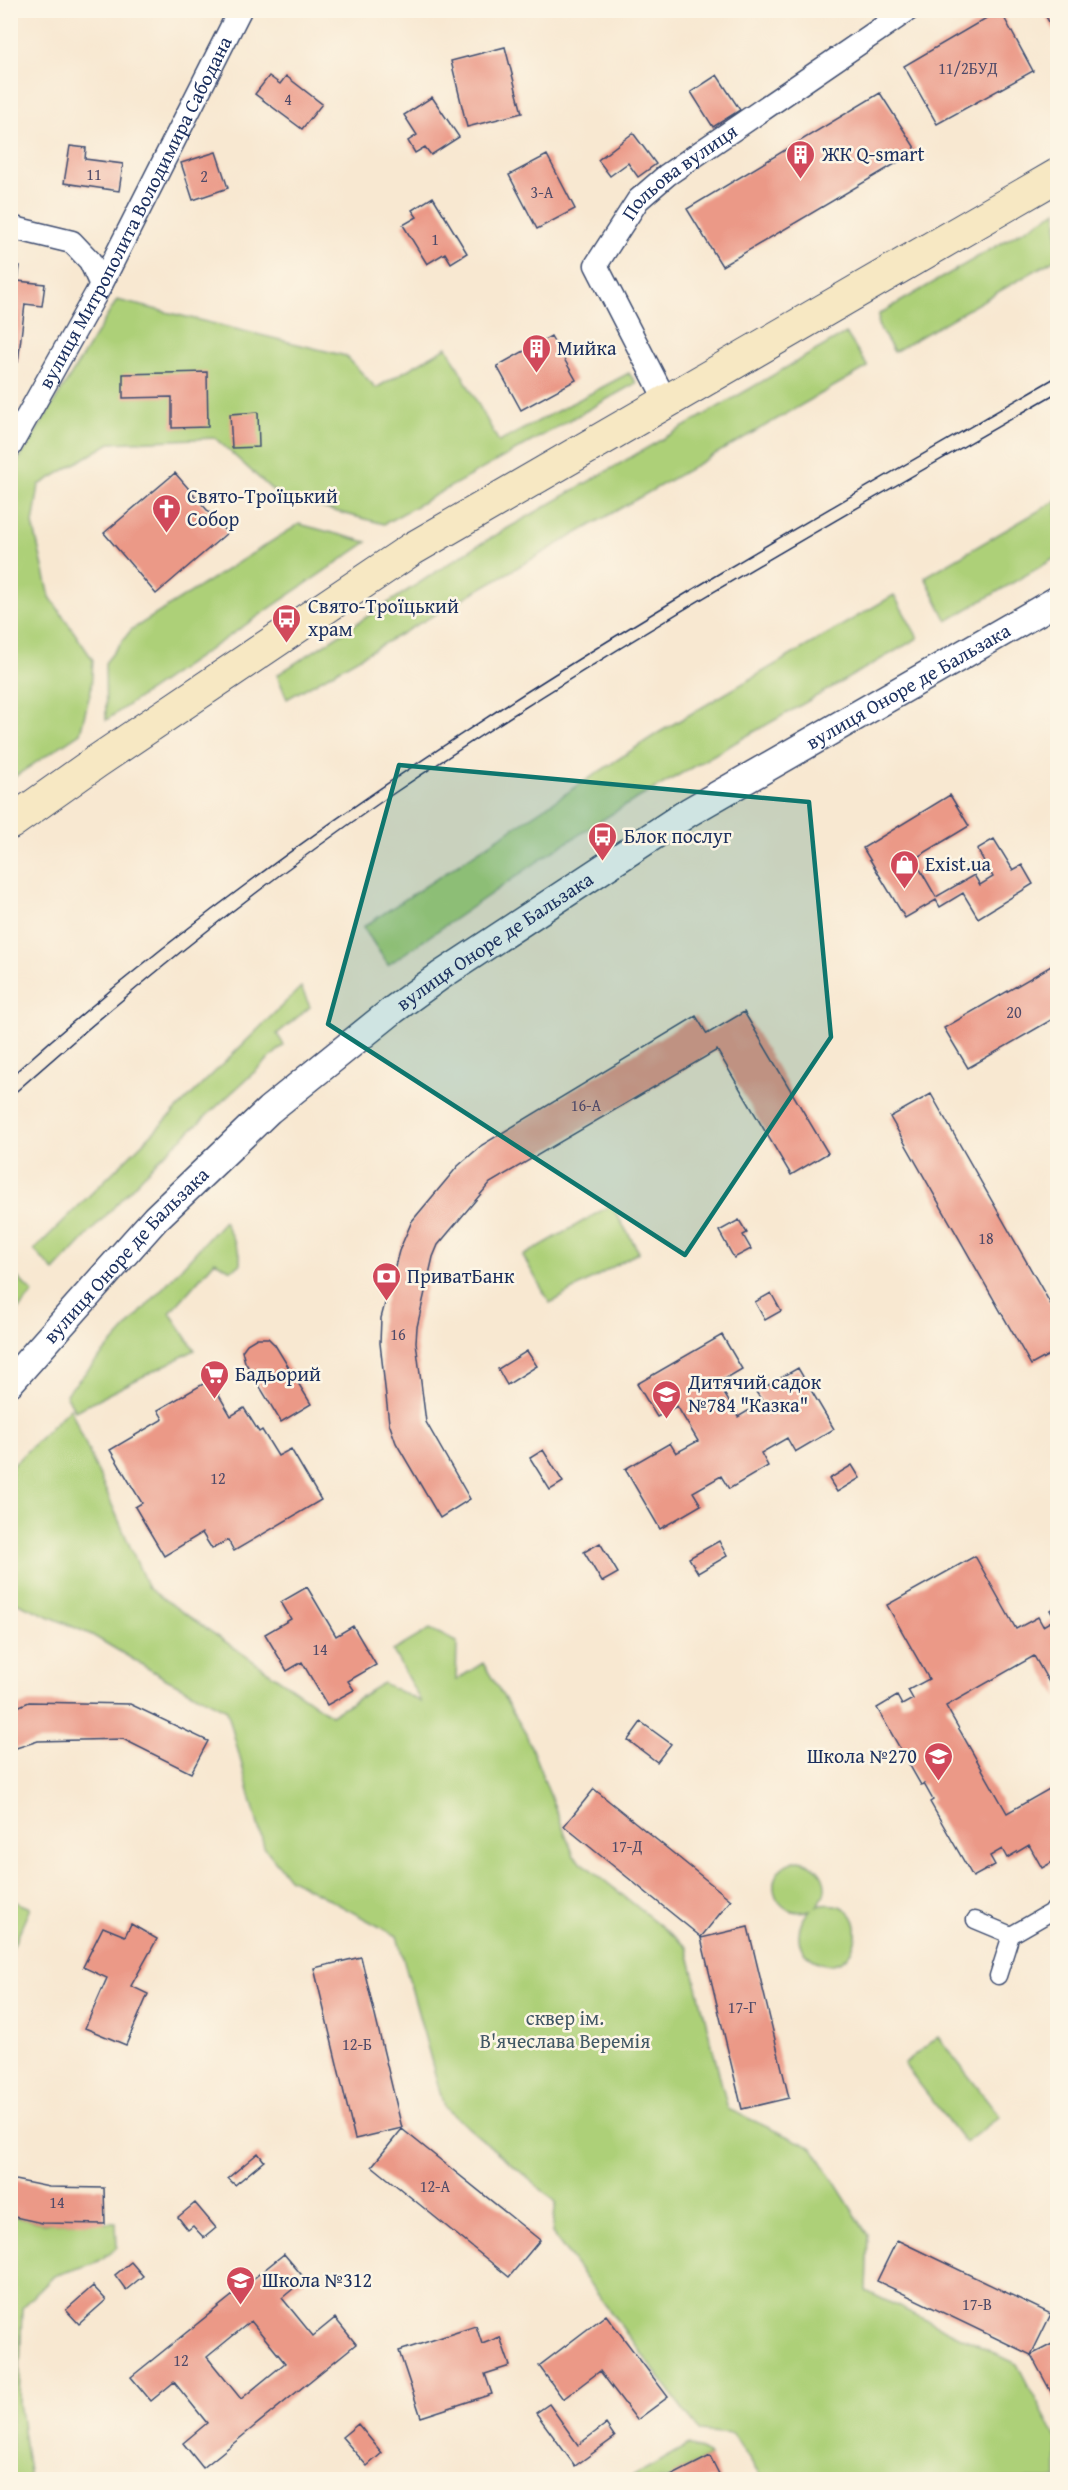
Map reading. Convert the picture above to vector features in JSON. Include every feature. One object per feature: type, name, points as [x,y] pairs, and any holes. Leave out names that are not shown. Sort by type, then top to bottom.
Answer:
[{"type":"main road","points":[[10,823],[96,762],[412,549],[1058,175]]},
{"type":"street","name":"вулиця Митрополита Володимира Сабодана","points":[[10,447],[101,285],[240,10]]},
{"type":"street","name":"Польова вулиця","points":[[666,401],[596,265],[638,200],[667,175],[908,10]]},
{"type":"street","points":[[10,227],[72,242],[90,261],[101,285]]},
{"type":"street","name":"вулиця Оноре де Бальзака","points":[[10,1382],[156,1218],[269,1110],[393,1010],[440,976],[689,812],[1058,600]]},
{"type":"street","points":[[998,1976],[1011,1935],[1058,1908]]},
{"type":"street","points":[[975,1920],[1011,1935]]},
{"type":"highlighted area","points":[[399,765],[809,802],[831,1037],[685,1255],[328,1024]]},
{"type":"green space","points":[[1057,211],[1057,258],[894,352],[878,325],[879,314]]},
{"type":"green space","points":[[117,300],[346,356],[376,388],[447,347],[499,442],[629,373],[636,383],[384,524],[280,497],[215,438],[110,443],[39,485],[33,524],[50,597],[93,660],[91,690],[80,733],[11,779],[10,474]]},
{"type":"green space","points":[[846,333],[868,367],[287,699],[277,675],[470,550]]},
{"type":"green space","points":[[1057,500],[1057,557],[947,621],[925,577]]},
{"type":"green space","points":[[299,524],[367,542],[106,720],[105,663],[131,630]]},
{"type":"green space","points":[[894,595],[918,638],[621,808],[550,853],[388,965],[363,927],[658,733]]},
{"type":"green space","points":[[301,987],[310,1007],[277,1034],[284,1045],[157,1161],[54,1271],[34,1250]]},
{"type":"green space","points":[[611,1205],[639,1252],[550,1303],[523,1256]]},
{"type":"green space","points":[[224,1221],[240,1254],[240,1264],[231,1270],[215,1261],[170,1313],[195,1350],[75,1411],[66,1394]]},
{"type":"green space","points":[[14,1274],[33,1293],[11,1318],[11,1278]]},
{"type":"green space","name":"сквер ім. В'ячеслава Веремія","points":[[70,1408],[148,1588],[331,1715],[383,1683],[421,1702],[393,1651],[430,1629],[457,1642],[456,1680],[483,1663],[526,1734],[574,1856],[687,1947],[728,2109],[813,2148],[868,2235],[866,2291],[1017,2364],[1057,2440],[1057,2479],[762,2479],[733,2434],[699,2431],[552,2233],[556,2202],[444,2107],[397,1936],[289,1878],[264,1847],[227,1710],[166,1679],[92,1635],[11,1600],[11,1467]]},
{"type":"green space","points":[[798,1860],[813,1866],[823,1877],[825,1891],[817,1906],[837,1905],[849,1913],[855,1924],[856,1938],[851,1951],[841,1961],[828,1964],[811,1958],[805,1953],[799,1941],[799,1935],[802,1922],[810,1910],[797,1912],[787,1909],[779,1902],[775,1893],[774,1883],[777,1873],[785,1865]]},
{"type":"green space","points":[[11,1900],[30,1908],[11,1951]]},
{"type":"green space","points":[[938,2037],[1000,2116],[965,2143],[904,2064]]},
{"type":"green space","points":[[11,2216],[42,2223],[116,2223],[117,2247],[99,2261],[54,2276],[22,2308],[19,2401],[30,2479],[11,2480]]},
{"type":"green space","points":[[689,2444],[710,2456],[670,2477],[671,2479],[627,2480]]},
{"type":"building","name":"ЖК Q-smart","points":[[1000,10],[1033,71],[937,124],[904,66]]},
{"type":"building","points":[[1042,10],[1058,10],[1058,37]]},
{"type":"building","points":[[505,47],[522,113],[467,127],[451,61]]},
{"type":"building","points":[[717,75],[740,110],[713,127],[691,92]]},
{"type":"building","points":[[269,76],[280,84],[286,76],[322,104],[302,129],[255,94]]},
{"type":"building","name":"ЖК Q-smart","points":[[880,93],[917,151],[722,266],[687,209]]},
{"type":"building","points":[[432,97],[459,137],[431,155],[425,147],[415,153],[408,141],[417,135],[404,115]]},
{"type":"building","points":[[633,133],[656,164],[638,177],[628,163],[610,176],[598,160]]},
{"type":"building","points":[[70,146],[86,148],[85,159],[123,164],[119,191],[64,183]]},
{"type":"building","points":[[216,152],[228,188],[193,200],[181,163]]},
{"type":"building","points":[[547,155],[575,209],[537,229],[509,175]]},
{"type":"building","points":[[433,197],[467,253],[451,263],[445,253],[427,264],[403,225],[417,217],[412,210]]},
{"type":"building","points":[[10,265],[20,266],[18,281],[45,284],[42,306],[25,304],[18,362],[10,362]]},
{"type":"building","name":"Мийка","points":[[551,336],[576,380],[521,410],[497,366]]},
{"type":"building","points":[[207,372],[208,427],[172,428],[172,397],[123,398],[123,374]]},
{"type":"building","points":[[258,412],[259,447],[232,448],[230,414]]},
{"type":"building","name":"Свято-Троїцький Собор","points":[[175,473],[227,533],[156,594],[104,533]]},
{"type":"building","points":[[950,795],[969,826],[914,859],[936,897],[974,875],[980,885],[993,877],[977,849],[994,839],[1013,870],[1022,865],[1033,884],[978,918],[963,893],[940,907],[936,900],[905,918],[863,848]]},
{"type":"building","points":[[1058,962],[1058,1016],[968,1068],[944,1028]]},
{"type":"building","points":[[744,1012],[828,1153],[791,1175],[717,1050],[490,1183],[438,1245],[433,1257],[417,1327],[416,1342],[426,1422],[470,1499],[440,1518],[396,1443],[389,1423],[380,1343],[381,1318],[399,1251],[412,1221],[458,1166],[482,1145],[696,1016],[707,1034]]},
{"type":"building","points":[[931,1094],[1058,1317],[1058,1350],[1031,1365],[890,1117]]},
{"type":"building","points":[[739,1220],[747,1233],[743,1235],[751,1249],[734,1258],[719,1231]]},
{"type":"building","points":[[771,1293],[781,1311],[765,1320],[755,1302]]},
{"type":"building","points":[[722,1335],[742,1369],[718,1383],[738,1417],[763,1402],[756,1392],[798,1368],[834,1429],[795,1452],[787,1438],[761,1453],[768,1466],[729,1489],[721,1476],[693,1492],[701,1505],[660,1529],[625,1469],[670,1443],[676,1453],[698,1441],[677,1406],[657,1417],[637,1384]]},
{"type":"building","points":[[257,1338],[268,1338],[275,1345],[311,1404],[281,1422],[245,1362],[242,1351],[247,1344]]},
{"type":"building","points":[[527,1351],[537,1366],[507,1385],[498,1369]]},
{"type":"building","points":[[210,1380],[231,1416],[244,1408],[259,1432],[262,1430],[278,1456],[291,1449],[321,1500],[234,1551],[228,1540],[212,1549],[202,1533],[164,1556],[135,1507],[142,1503],[110,1450],[163,1419],[158,1410]]},
{"type":"building","points":[[543,1450],[563,1482],[550,1490],[530,1458]]},
{"type":"building","points":[[852,1465],[860,1478],[837,1492],[829,1479]]},
{"type":"building","points":[[719,1541],[727,1556],[698,1573],[689,1558]]},
{"type":"building","points":[[600,1543],[618,1573],[602,1582],[584,1552]]},
{"type":"building","points":[[975,1556],[1016,1629],[1038,1617],[1043,1626],[1055,1619],[1050,1610],[1058,1605],[1058,1698],[1034,1656],[946,1706],[1007,1813],[1058,1784],[1058,1859],[1042,1868],[1029,1845],[1007,1858],[1002,1849],[990,1856],[995,1865],[973,1877],[930,1802],[933,1800],[924,1784],[921,1785],[877,1708],[897,1696],[902,1705],[913,1699],[908,1690],[929,1679],[887,1605]]},
{"type":"building","points":[[307,1587],[336,1636],[353,1626],[376,1665],[348,1681],[354,1690],[327,1705],[302,1662],[287,1671],[265,1634],[291,1619],[281,1602]]},
{"type":"building","points":[[29,1702],[130,1704],[208,1741],[191,1773],[123,1739],[38,1741],[10,1750],[10,1710]]},
{"type":"building","points":[[641,1722],[671,1744],[657,1762],[628,1740]]},
{"type":"building","points":[[594,1789],[731,1900],[701,1937],[564,1826]]},
{"type":"building","points":[[131,1924],[157,1939],[131,1986],[148,1994],[126,2045],[85,2028],[107,1978],[83,1967],[103,1927],[125,1936]]},
{"type":"building","points":[[748,1927],[789,2098],[742,2109],[701,1938]]},
{"type":"building","points":[[361,1957],[402,2128],[355,2139],[314,1968]]},
{"type":"building","points":[[402,2129],[540,2240],[509,2277],[372,2166]]},
{"type":"building","points":[[258,2153],[264,2161],[235,2185],[228,2178]]},
{"type":"building","points":[[10,2179],[49,2187],[104,2188],[105,2224],[42,2223],[10,2216]]},
{"type":"building","points":[[195,2203],[216,2228],[204,2238],[193,2226],[188,2230],[178,2217]]},
{"type":"building","points":[[897,2240],[1051,2314],[1031,2355],[877,2281]]},
{"type":"building","points":[[284,2254],[305,2279],[282,2298],[313,2336],[335,2318],[356,2344],[203,2468],[183,2443],[207,2423],[174,2382],[151,2401],[131,2377]],"holes":[[[251,2321],[285,2363],[241,2399],[207,2357]]]},
{"type":"building","points":[[131,2262],[143,2276],[126,2290],[115,2275]]},
{"type":"building","points":[[93,2286],[106,2300],[79,2324],[66,2310]]},
{"type":"building","points":[[606,2315],[668,2397],[637,2420],[600,2371],[563,2399],[539,2366]]},
{"type":"building","points":[[476,2326],[482,2344],[500,2337],[510,2366],[485,2374],[492,2394],[421,2417],[399,2351]]},
{"type":"building","points":[[1058,2341],[1058,2405],[1031,2355]]},
{"type":"building","points":[[549,2404],[578,2445],[606,2424],[615,2437],[575,2466],[536,2413]]},
{"type":"building","points":[[358,2424],[382,2453],[367,2466],[342,2437]]},
{"type":"building","points":[[710,2456],[722,2480],[671,2480],[669,2477]]},
{"type":"tram line","points":[[10,1077],[130,974],[255,877],[384,786],[515,699],[649,616],[1058,376]]},
{"type":"tram line","points":[[10,1097],[192,942],[287,869],[384,800],[549,692],[717,590],[1058,392]]},
{"type":"place","name":"ЖК Q-smart","points":[[801,180]]},
{"type":"place","name":"Мийка","points":[[536,374]]},
{"type":"place","name":"Свято-Троїцький Собор","points":[[166,534]]},
{"type":"place","name":"Свято-Троїцький храм","points":[[287,644]]},
{"type":"place","name":"Блок послуг","points":[[603,862]]},
{"type":"place","name":"Exist.ua","points":[[904,890]]},
{"type":"place","name":"ПриватБанк","points":[[386,1302]]},
{"type":"place","name":"Бадьорий","points":[[214,1400]]},
{"type":"place","name":"Дитячий садок №784 \"Казка\"","points":[[667,1420]]},
{"type":"place","name":"Школа №270","points":[[938,1782]]},
{"type":"place","name":"Школа №312","points":[[241,2306]]}]
